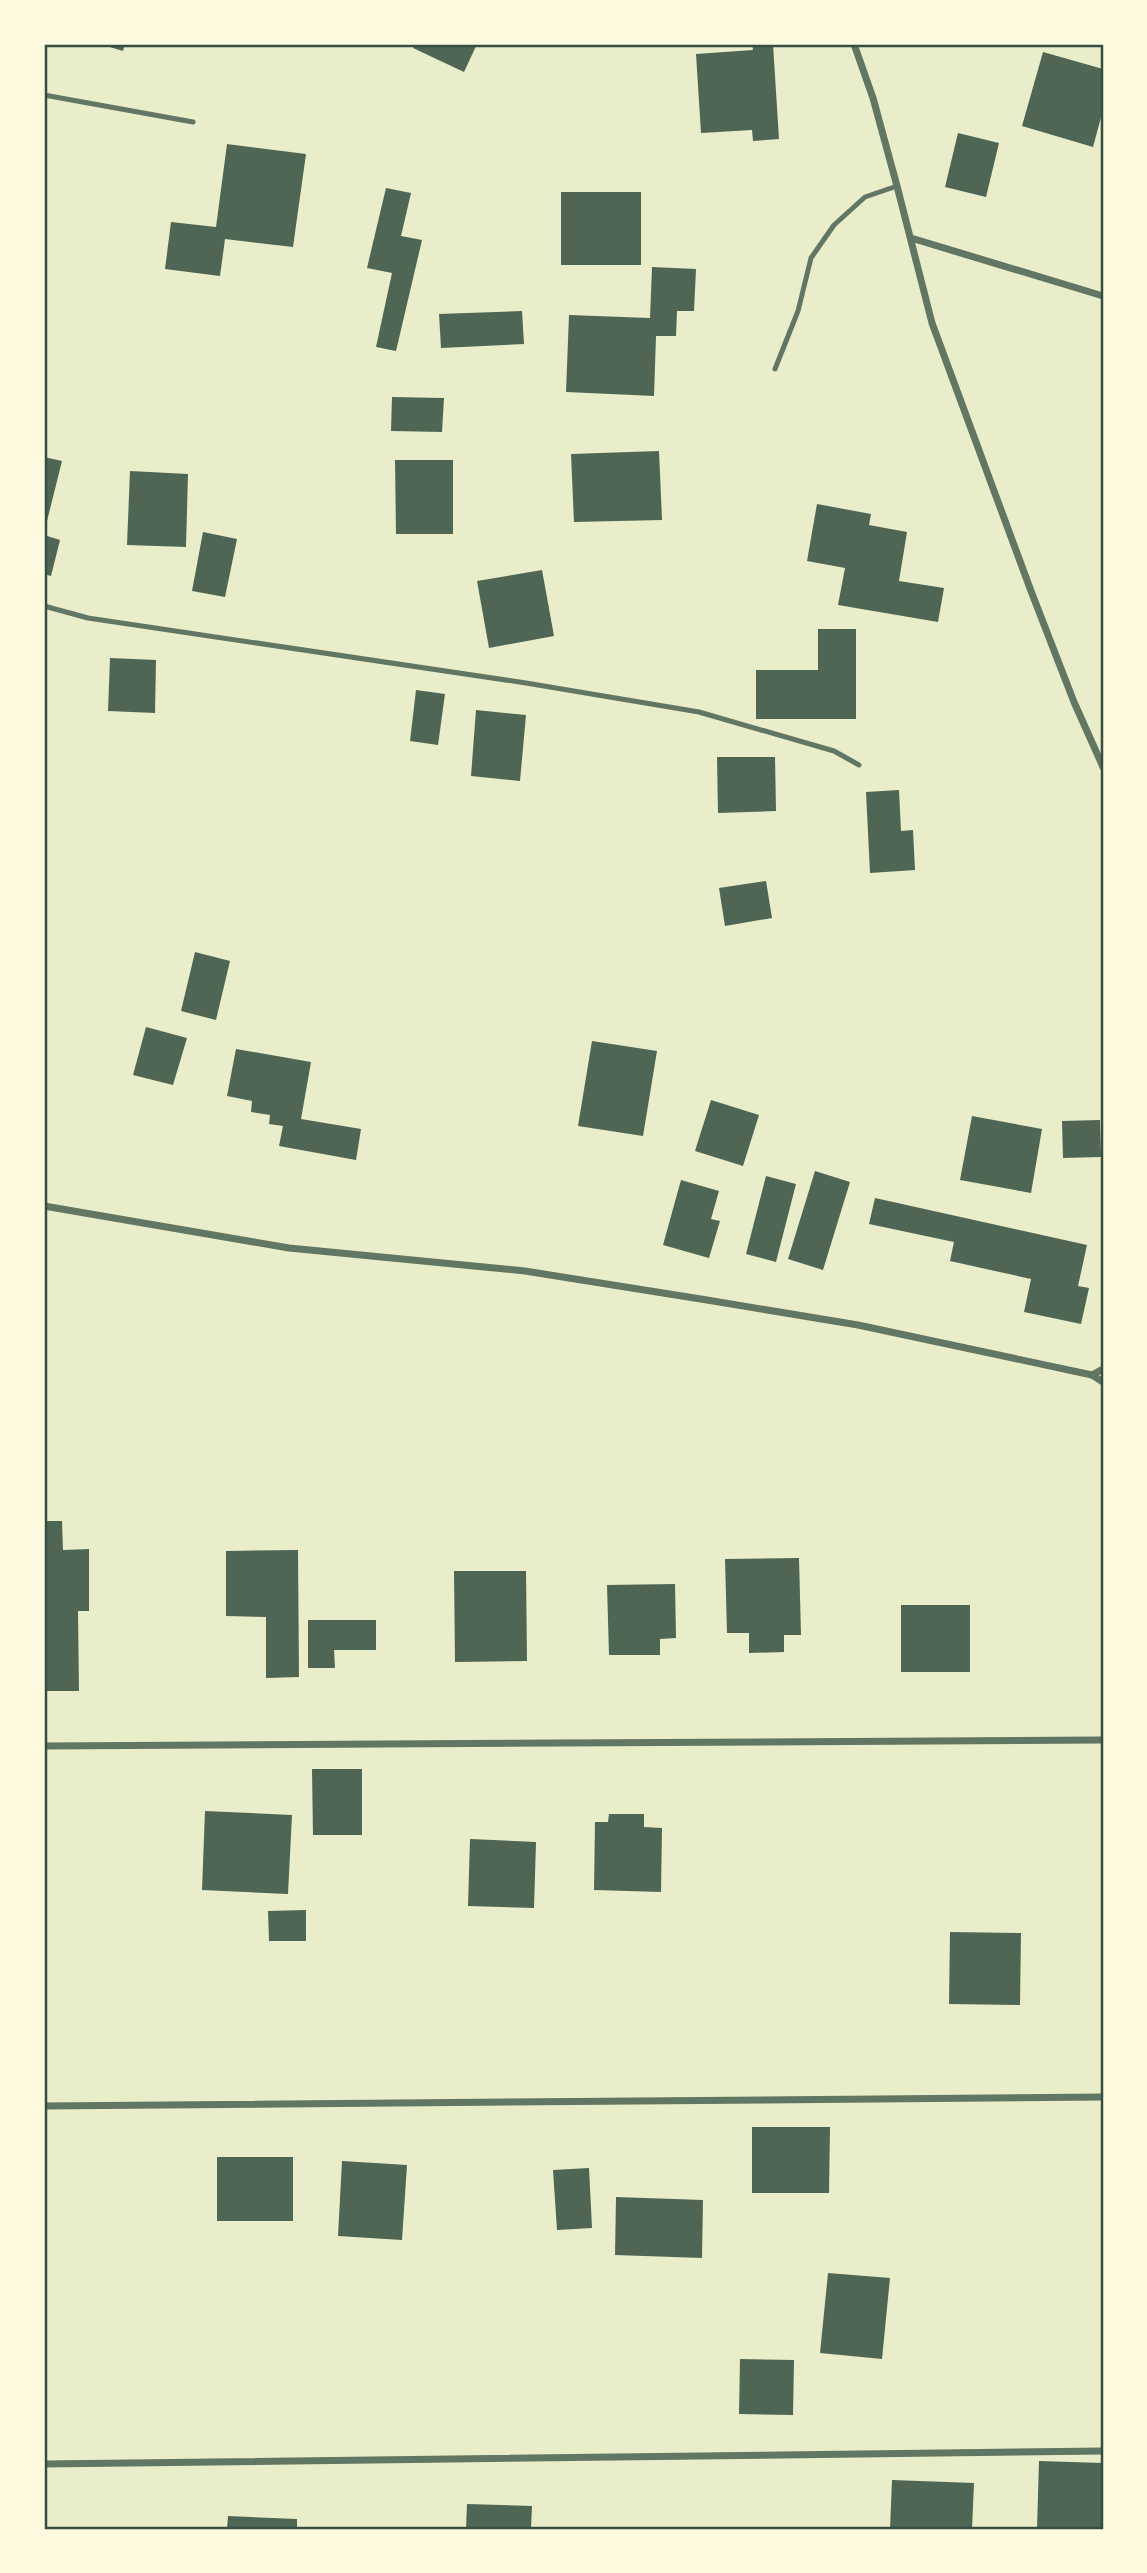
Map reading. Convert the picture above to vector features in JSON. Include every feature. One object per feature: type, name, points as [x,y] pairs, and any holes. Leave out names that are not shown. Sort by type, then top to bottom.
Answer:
[{"type":"street","points":[[854,44],[873,98],[932,323],[1074,702],[1103,767]]},
{"type":"street","points":[[911,238],[1103,296]]},
{"type":"street","points":[[44,1206],[289,1248],[524,1271],[694,1297],[859,1325],[1093,1375],[1103,1382]]},
{"type":"street","points":[[1093,1375],[1103,1369]]},
{"type":"street","points":[[44,1746],[1103,1740]]},
{"type":"street","points":[[44,2106],[1103,2097]]},
{"type":"street","points":[[44,2464],[1103,2451]]},
{"type":"lane","points":[[44,95],[193,122]]},
{"type":"lane","points":[[775,369],[797,311],[811,258],[834,225],[865,197],[897,186]]},
{"type":"lane","points":[[44,606],[88,618],[512,681],[699,712],[834,751],[859,765]]},
{"type":"building","points":[[100,44],[125,44],[123,51]]},
{"type":"building","points":[[415,44],[477,44],[464,72],[413,48]]},
{"type":"building","points":[[752,44],[773,44],[779,139],[753,141],[752,130],[701,133],[696,54],[753,50]]},
{"type":"building","points":[[1043,52],[1103,69],[1103,110],[1093,147],[1022,126]]},
{"type":"building","points":[[958,133],[999,143],[986,197],[945,187]]},
{"type":"building","points":[[227,144],[306,154],[293,247],[225,239],[220,276],[165,269],[171,222],[216,227]]},
{"type":"building","points":[[386,188],[411,193],[401,236],[422,240],[396,351],[376,347],[392,273],[367,268]]},
{"type":"building","points":[[561,192],[641,192],[641,265],[561,265]]},
{"type":"building","points":[[652,267],[696,269],[694,311],[677,311],[676,336],[656,336],[654,396],[566,392],[569,315],[650,318]]},
{"type":"building","points":[[522,311],[524,344],[441,348],[439,314]]},
{"type":"building","points":[[392,397],[444,398],[442,432],[391,431]]},
{"type":"building","points":[[659,451],[662,520],[574,522],[571,454]]},
{"type":"building","points":[[44,457],[62,461],[45,529],[44,529]]},
{"type":"building","points":[[395,460],[453,460],[453,534],[396,534]]},
{"type":"building","points":[[130,471],[188,474],[186,547],[127,545]]},
{"type":"building","points":[[817,504],[871,514],[869,525],[907,532],[899,581],[944,588],[938,622],[838,605],[845,568],[807,561]]},
{"type":"building","points":[[203,532],[237,539],[225,597],[192,591]]},
{"type":"building","points":[[44,535],[60,540],[51,576],[44,574]]},
{"type":"building","points":[[542,570],[554,636],[489,648],[477,581]]},
{"type":"building","points":[[818,629],[856,629],[856,719],[756,719],[756,670],[818,670]]},
{"type":"building","points":[[110,658],[156,660],[155,713],[108,711]]},
{"type":"building","points":[[416,690],[445,694],[438,745],[410,741]]},
{"type":"building","points":[[476,710],[526,715],[520,781],[471,776]]},
{"type":"building","points":[[717,757],[775,757],[776,811],[718,813]]},
{"type":"building","points":[[899,790],[901,831],[913,830],[915,870],[870,873],[866,792]]},
{"type":"building","points":[[766,881],[772,918],[725,926],[719,888]]},
{"type":"building","points":[[195,952],[230,961],[216,1020],[181,1011]]},
{"type":"building","points":[[146,1027],[187,1038],[173,1085],[133,1075]]},
{"type":"building","points":[[592,1041],[657,1051],[643,1136],[578,1126]]},
{"type":"building","points":[[236,1049],[311,1062],[301,1119],[361,1129],[356,1160],[279,1146],[283,1126],[269,1124],[270,1115],[251,1112],[252,1101],[227,1096]]},
{"type":"building","points":[[711,1100],[759,1115],[743,1166],[695,1151]]},
{"type":"building","points":[[972,1116],[1042,1129],[1031,1193],[960,1180]]},
{"type":"building","points":[[1100,1120],[1101,1157],[1063,1158],[1062,1121]]},
{"type":"building","points":[[815,1171],[850,1182],[823,1270],[788,1259]]},
{"type":"building","points":[[766,1176],[796,1184],[776,1262],[746,1254]]},
{"type":"building","points":[[681,1180],[719,1191],[711,1219],[720,1221],[709,1258],[663,1245]]},
{"type":"building","points":[[875,1198],[1087,1245],[1078,1286],[1089,1288],[1081,1324],[1024,1312],[1031,1279],[950,1261],[954,1242],[869,1224]]},
{"type":"building","points":[[44,1521],[62,1521],[63,1550],[89,1549],[89,1611],[78,1611],[79,1691],[44,1691]]},
{"type":"building","points":[[298,1550],[299,1677],[266,1678],[266,1617],[226,1616],[226,1551]]},
{"type":"building","points":[[799,1558],[801,1635],[784,1635],[784,1652],[749,1653],[749,1633],[727,1633],[725,1559]]},
{"type":"building","points":[[454,1571],[526,1571],[527,1661],[455,1662]]},
{"type":"building","points":[[675,1584],[676,1638],[660,1639],[660,1655],[609,1655],[607,1585]]},
{"type":"building","points":[[901,1605],[970,1605],[970,1672],[901,1672]]},
{"type":"building","points":[[308,1620],[376,1620],[376,1650],[334,1650],[335,1668],[308,1668]]},
{"type":"building","points":[[312,1769],[362,1769],[362,1835],[313,1835]]},
{"type":"building","points":[[205,1811],[292,1815],[288,1894],[202,1890]]},
{"type":"building","points":[[609,1814],[644,1814],[644,1827],[662,1828],[661,1892],[594,1890],[595,1822],[608,1822]]},
{"type":"building","points":[[470,1839],[536,1842],[534,1908],[468,1906]]},
{"type":"building","points":[[306,1910],[306,1941],[269,1941],[268,1911]]},
{"type":"building","points":[[950,1932],[1021,1933],[1020,2005],[949,2004]]},
{"type":"building","points":[[752,2127],[830,2127],[829,2193],[752,2193]]},
{"type":"building","points":[[217,2157],[293,2157],[293,2221],[217,2221]]},
{"type":"building","points":[[342,2161],[407,2165],[402,2240],[338,2236]]},
{"type":"building","points":[[589,2168],[592,2228],[557,2230],[553,2170]]},
{"type":"building","points":[[616,2197],[703,2200],[702,2258],[615,2255]]},
{"type":"building","points":[[828,2273],[890,2278],[882,2359],[820,2353]]},
{"type":"building","points":[[740,2359],[794,2360],[793,2415],[739,2414]]},
{"type":"building","points":[[1039,2461],[1103,2463],[1103,2529],[1037,2529]]},
{"type":"building","points":[[892,2480],[974,2483],[972,2529],[890,2529]]},
{"type":"building","points":[[467,2504],[532,2506],[531,2529],[466,2529]]},
{"type":"building","points":[[228,2516],[297,2519],[297,2529],[227,2529]]}]
